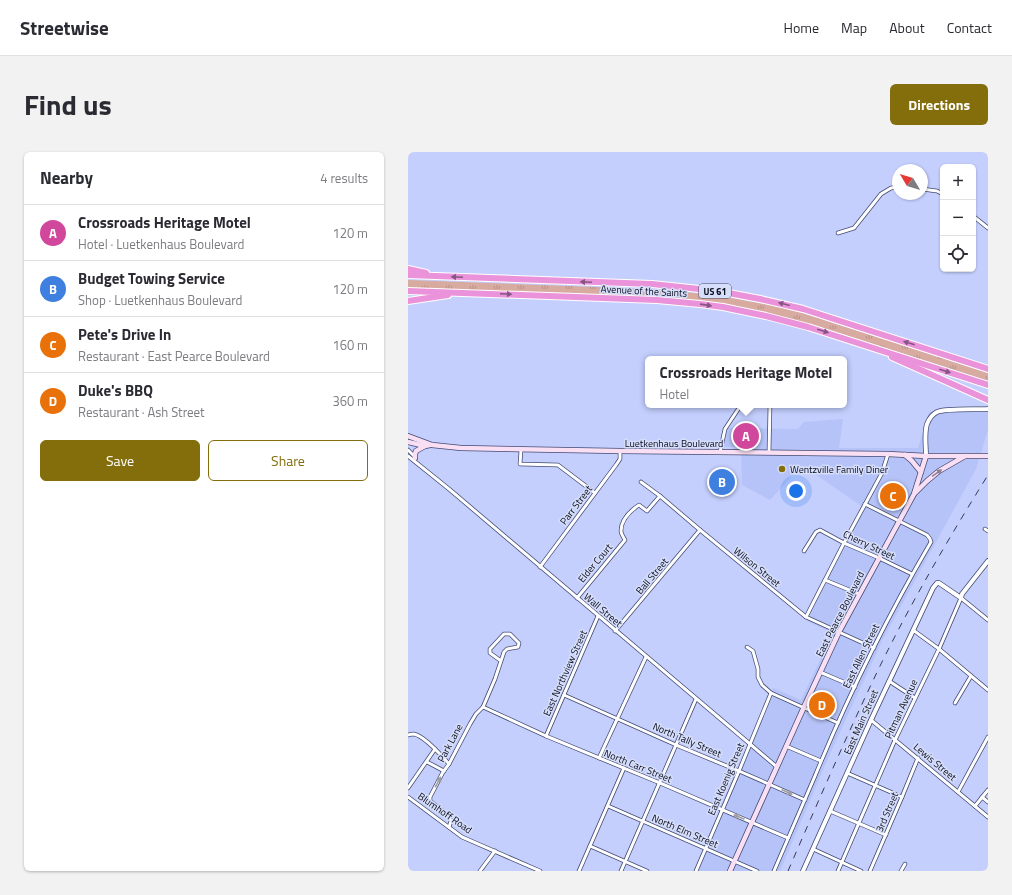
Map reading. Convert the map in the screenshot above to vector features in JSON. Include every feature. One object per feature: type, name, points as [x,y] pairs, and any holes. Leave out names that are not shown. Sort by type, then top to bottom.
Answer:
[{"type":"highway","points":[[408,269],[439,276]]},
{"type":"highway","name":"Avenue of the Saints","points":[[408,275],[652,284],[725,292],[760,298],[803,309],[988,369]]},
{"type":"highway","name":"Avenue of the Saints","points":[[408,291],[649,300],[700,304],[744,311],[808,326],[988,385]]},
{"type":"highway","points":[[408,301],[467,293]]},
{"type":"highway","points":[[855,342],[988,400]]},
{"type":"main road","name":"Luetkenhaus Boulevard","points":[[408,436],[432,445]]},
{"type":"main road","name":"Luetkenhaus Boulevard","points":[[408,442],[425,446],[432,445],[461,448],[521,450],[988,456]]},
{"type":"main road","points":[[415,458],[416,451],[425,446]]},
{"type":"main road","points":[[905,455],[921,472]]},
{"type":"main road","name":"East Pearce Boulevard","points":[[730,871],[839,632],[914,494],[926,456]]},
{"type":"main road","points":[[914,494],[939,471],[965,456]]},
{"type":"street","points":[[838,233],[854,228],[881,194],[892,188]]},
{"type":"street","points":[[928,190],[940,192]]},
{"type":"street","points":[[976,218],[988,228]]},
{"type":"street","points":[[720,452],[725,429],[739,408]]},
{"type":"street","points":[[769,452],[770,408]]},
{"type":"street","name":"East Pearce Boulevard","points":[[926,456],[927,424],[934,414],[943,410],[988,409]]},
{"type":"street","name":"Wall Street","points":[[408,450],[419,464]]},
{"type":"street","points":[[521,450],[520,464],[558,465],[595,492]]},
{"type":"street","name":"Parr Street","points":[[540,567],[620,459],[620,451]]},
{"type":"street","points":[[806,617],[882,473],[888,454]]},
{"type":"street","name":"Wall Street","points":[[408,456],[777,767]]},
{"type":"street","name":"Wilson Street","points":[[641,482],[806,617],[874,648]]},
{"type":"street","name":"Elder Court","points":[[577,598],[625,540],[621,532],[624,519],[628,514],[639,505],[647,511],[660,496]]},
{"type":"street","points":[[865,504],[898,521]]},
{"type":"street","name":"East Allen Street","points":[[774,871],[805,800],[820,761],[855,687],[912,574],[931,542],[927,535],[898,521]]},
{"type":"street","name":"Ball Street","points":[[615,631],[700,530]]},
{"type":"street","name":"Cherry Street","points":[[804,551],[816,532],[820,530],[844,543],[912,574]]},
{"type":"street","name":"Pitman Avenue","points":[[838,871],[895,740],[939,650],[962,594],[988,560]]},
{"type":"street","points":[[825,580],[859,594]]},
{"type":"street","name":"East Main Street","points":[[803,871],[870,720],[933,588],[936,583],[941,584],[961,598]]},
{"type":"street","points":[[961,598],[988,620]]},
{"type":"street","name":"East Northview Street","points":[[546,736],[598,616]]},
{"type":"street","points":[[913,630],[988,690]]},
{"type":"street","name":"Park Lane","points":[[449,827],[451,821],[449,816],[430,801],[430,797],[470,724],[476,714],[483,707],[495,679],[501,661],[504,652],[508,649],[518,647],[519,645],[519,643],[510,634],[504,634],[490,649],[490,653],[501,661]]},
{"type":"street","points":[[747,647],[753,651],[758,669],[758,677],[762,685],[771,693],[838,723]]},
{"type":"street","points":[[599,758],[646,657]]},
{"type":"street","points":[[820,672],[855,687]]},
{"type":"street","points":[[955,704],[971,676]]},
{"type":"street","points":[[889,681],[915,698]]},
{"type":"street","name":"East Koenig Street","points":[[696,871],[740,771],[771,693]]},
{"type":"street","name":"North Tally Street","points":[[564,695],[805,800]]},
{"type":"street","points":[[621,871],[696,699]]},
{"type":"street","name":"North Carr Street","points":[[483,707],[546,736],[788,838]]},
{"type":"street","name":"Lewis Street","points":[[870,720],[988,817]]},
{"type":"street","points":[[408,735],[416,735],[436,749],[449,764]]},
{"type":"street","points":[[958,792],[988,736]]},
{"type":"street","points":[[786,746],[820,761]]},
{"type":"street","points":[[408,788],[436,749]]},
{"type":"street","name":"3rd Street","points":[[870,871],[918,758]]},
{"type":"street","points":[[427,762],[444,771]]},
{"type":"street","points":[[579,871],[624,768]]},
{"type":"street","points":[[847,773],[902,797]]},
{"type":"street","points":[[975,806],[988,790]]},
{"type":"street","name":"Blumhoff Road","points":[[408,797],[462,837],[540,871]]},
{"type":"street","points":[[982,797],[988,802]]},
{"type":"street","name":"North Elm Street","points":[[608,806],[757,871]]},
{"type":"street","points":[[830,811],[886,835]]},
{"type":"street","points":[[590,846],[647,871]]},
{"type":"street","points":[[812,849],[861,871]]},
{"type":"street","points":[[480,871],[495,851]]},
{"type":"street","points":[[901,871],[905,864]]},
{"type":"shaded area","points":[[929,412],[988,412],[988,430],[976,469],[883,639],[829,756],[780,871],[695,871],[705,845],[739,771],[773,688],[801,700],[833,633],[807,621],[864,508],[802,465],[770,500],[742,485],[741,447],[724,447],[727,428],[798,429],[804,422],[843,419],[839,448],[918,448]]},
{"type":"green space","points":[[408,280],[651,289],[734,298],[783,308],[811,316],[988,373],[988,381],[820,327],[761,312],[721,304],[408,288]]},
{"type":"railway","points":[[788,871],[845,741],[893,640],[932,568],[988,475]]},
{"type":"place","name":"Crossroads Heritage Motel","points":[[746,436]]},
{"type":"place","name":"Wentzville Family Diner","points":[[782,469]]},
{"type":"place","name":"Budget Towing Service","points":[[722,482]]},
{"type":"place","name":"Pete's Drive In","points":[[893,496]]},
{"type":"place","name":"Duke's BBQ","points":[[822,705]]}]
